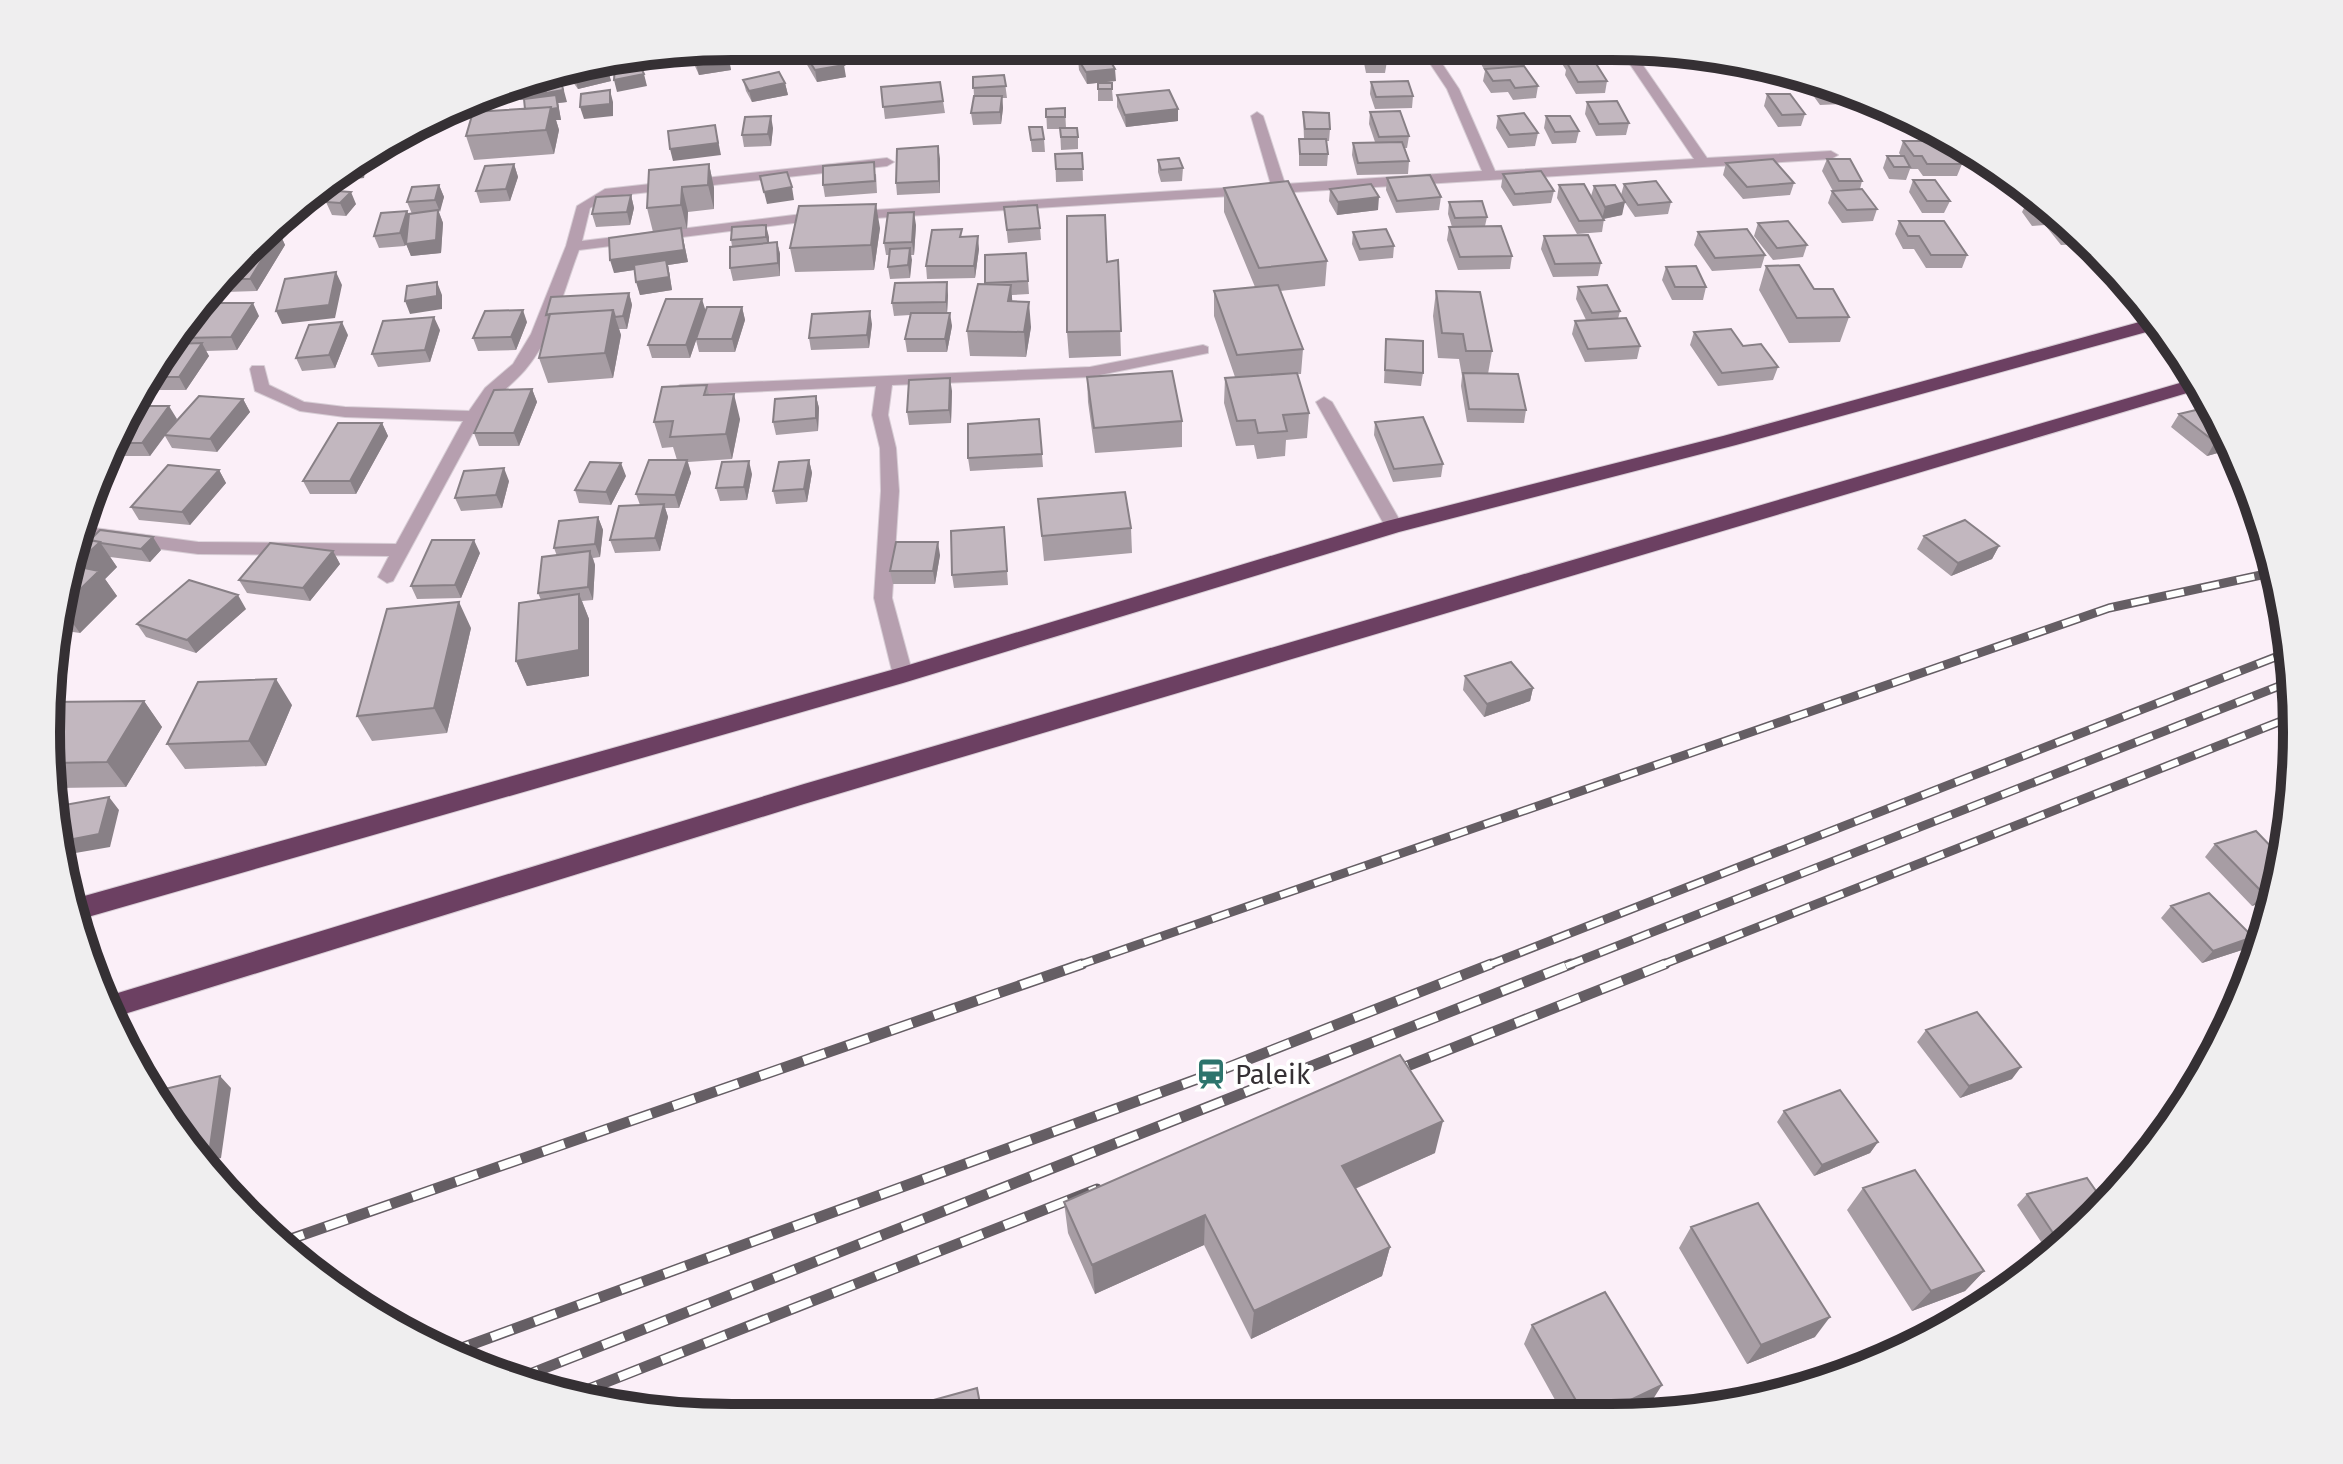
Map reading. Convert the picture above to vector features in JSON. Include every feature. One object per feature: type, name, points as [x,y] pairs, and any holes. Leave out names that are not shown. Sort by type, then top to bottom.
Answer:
[{"type":"highway","points":[[83,907],[903,675],[1394,526],[1729,441],[2146,326]]},
{"type":"highway","points":[[118,1004],[804,794],[2187,387]]},
{"type":"street","points":[[1434,60],[1453,89],[1490,175]]},
{"type":"street","points":[[1634,61],[1703,162]]},
{"type":"street","points":[[1257,116],[1279,187]]},
{"type":"street","points":[[573,246],[794,219],[1831,155]]},
{"type":"street","points":[[387,577],[474,416],[491,391],[519,367],[539,334],[573,246],[584,206],[595,197],[610,192],[887,162]]},
{"type":"street","points":[[672,391],[1090,372],[1203,350]]},
{"type":"street","points":[[258,369],[261,388],[300,406],[345,412],[474,416]]},
{"type":"street","points":[[885,381],[880,415],[888,448],[890,491],[883,598],[903,675]]},
{"type":"street","points":[[1324,402],[1394,526]]},
{"type":"street","points":[[91,534],[198,548],[401,550]]},
{"type":"building","points":[[809,60],[841,60],[844,65],[815,70]]},
{"type":"building","points":[[1079,60],[1110,60],[1115,69],[1086,72]]},
{"type":"building","points":[[1488,60],[1525,62],[1490,64]]},
{"type":"building","points":[[1595,62],[1607,81],[1578,82],[1567,63]]},
{"type":"building","points":[[1524,66],[1538,86],[1515,88],[1510,80],[1493,81],[1485,69]]},
{"type":"building","points":[[641,67],[644,74],[614,80],[615,71]]},
{"type":"building","points":[[779,72],[785,83],[749,91],[743,80]]},
{"type":"building","points":[[1004,75],[1006,86],[973,88],[973,77]]},
{"type":"building","points":[[1408,81],[1413,96],[1376,97],[1371,82]]},
{"type":"building","points":[[561,82],[563,90],[546,93],[545,87]]},
{"type":"building","points":[[940,82],[943,101],[883,107],[881,87]]},
{"type":"building","points":[[1098,83],[1112,83],[1112,89],[1098,89]]},
{"type":"building","points":[[610,90],[610,104],[580,107],[581,94]]},
{"type":"building","points":[[1169,90],[1178,109],[1125,115],[1117,95]]},
{"type":"building","points":[[1767,94],[1790,94],[1805,114],[1782,115]]},
{"type":"building","points":[[556,95],[558,108],[525,109],[524,99]]},
{"type":"building","points":[[974,96],[1002,96],[1000,112],[971,113]]},
{"type":"building","points":[[1617,101],[1629,123],[1599,124],[1587,102]]},
{"type":"building","points":[[551,107],[546,130],[466,136],[473,112]]},
{"type":"building","points":[[1065,108],[1065,117],[1046,117],[1046,109]]},
{"type":"building","points":[[1400,111],[1409,136],[1379,137],[1370,112]]},
{"type":"building","points":[[1303,112],[1329,113],[1330,129],[1305,129]]},
{"type":"building","points":[[1524,113],[1538,133],[1510,135],[1498,116]]},
{"type":"building","points":[[771,116],[768,134],[742,135],[745,117]]},
{"type":"building","points":[[1546,116],[1570,116],[1579,131],[1555,132]]},
{"type":"building","points":[[715,125],[718,143],[670,149],[668,131]]},
{"type":"building","points":[[1029,127],[1042,127],[1044,139],[1031,140]]},
{"type":"building","points":[[1060,128],[1077,128],[1078,137],[1061,137]]},
{"type":"building","points":[[1299,139],[1326,139],[1328,154],[1300,154]]},
{"type":"building","points":[[1903,141],[1930,141],[1956,156],[1962,164],[1927,164],[1922,156],[1914,156]]},
{"type":"building","points":[[1402,142],[1409,161],[1358,163],[1353,143]]},
{"type":"building","points":[[938,146],[939,181],[896,183],[897,149]]},
{"type":"building","points":[[1082,153],[1083,169],[1056,169],[1055,154]]},
{"type":"building","points":[[1887,156],[1904,156],[1910,167],[1894,167]]},
{"type":"building","points":[[1179,158],[1183,168],[1161,170],[1158,160]]},
{"type":"building","points":[[1773,159],[1794,183],[1747,187],[1726,163]]},
{"type":"building","points":[[1827,159],[1850,159],[1862,181],[1839,181]]},
{"type":"building","points":[[874,162],[875,181],[823,185],[823,166]]},
{"type":"building","points":[[514,164],[506,189],[476,191],[485,166]]},
{"type":"building","points":[[709,164],[708,185],[682,187],[681,205],[647,208],[649,170]]},
{"type":"building","points":[[1541,171],[1554,191],[1515,194],[1503,174]]},
{"type":"building","points":[[787,172],[792,187],[764,192],[760,176]]},
{"type":"building","points":[[1430,175],[1441,197],[1397,201],[1387,178]]},
{"type":"building","points":[[1913,180],[1935,180],[1950,201],[1927,201]]},
{"type":"building","points":[[1288,181],[1327,261],[1259,268],[1224,188]]},
{"type":"building","points":[[1656,181],[1671,202],[1638,205],[1624,184]]},
{"type":"building","points":[[1371,184],[1379,197],[1338,202],[1330,189]]},
{"type":"building","points":[[1584,184],[1604,220],[1579,221],[1559,185]]},
{"type":"building","points":[[439,185],[435,200],[407,202],[412,187]]},
{"type":"building","points":[[1615,185],[1625,202],[1605,207],[1594,186]]},
{"type":"building","points":[[1862,189],[1877,209],[1847,210],[1832,191]]},
{"type":"building","points":[[337,191],[351,192],[340,203],[326,202]]},
{"type":"building","points":[[631,195],[627,212],[592,214],[596,197]]},
{"type":"building","points":[[1482,201],[1487,217],[1455,218],[1449,202]]},
{"type":"building","points":[[876,204],[871,245],[790,248],[799,206]]},
{"type":"building","points":[[1037,205],[1040,228],[1007,230],[1004,207]]},
{"type":"building","points":[[438,210],[436,240],[406,244],[409,214]]},
{"type":"building","points":[[407,211],[400,233],[374,236],[381,213]]},
{"type":"building","points":[[914,212],[912,242],[884,243],[888,213]]},
{"type":"building","points":[[1105,215],[1107,262],[1118,260],[1121,331],[1067,332],[1067,216]]},
{"type":"building","points":[[1788,221],[1807,245],[1777,248],[1758,223]]},
{"type":"building","points":[[1899,221],[1944,221],[1967,255],[1931,255],[1919,236],[1908,236]]},
{"type":"building","points":[[766,225],[766,237],[731,240],[732,227]]},
{"type":"building","points":[[1501,226],[1512,256],[1460,257],[1449,227]]},
{"type":"building","points":[[681,228],[684,250],[610,260],[609,238]]},
{"type":"building","points":[[962,229],[960,237],[978,236],[974,266],[926,266],[932,230]]},
{"type":"building","points":[[1386,229],[1394,246],[1360,249],[1353,232]]},
{"type":"building","points":[[1747,229],[1765,255],[1715,258],[1698,232]]},
{"type":"building","points":[[1588,235],[1601,263],[1555,264],[1544,236]]},
{"type":"building","points":[[273,242],[250,279],[236,279]]},
{"type":"building","points":[[777,242],[778,263],[730,268],[730,247]]},
{"type":"building","points":[[910,248],[908,265],[888,267],[890,249]]},
{"type":"building","points":[[1026,253],[1028,281],[985,283],[985,255]]},
{"type":"building","points":[[666,260],[669,277],[636,282],[634,265]]},
{"type":"building","points":[[1799,265],[1814,289],[1833,289],[1849,317],[1797,318],[1766,266]]},
{"type":"building","points":[[1696,266],[1706,287],[1675,287],[1666,267]]},
{"type":"building","points":[[336,272],[329,305],[276,311],[285,279]]},
{"type":"building","points":[[437,282],[437,296],[405,301],[407,286]]},
{"type":"building","points":[[947,282],[946,302],[892,303],[895,283]]},
{"type":"building","points":[[978,284],[1011,285],[1008,301],[1029,302],[1024,332],[967,331]]},
{"type":"building","points":[[1278,285],[1303,349],[1237,355],[1214,291]]},
{"type":"building","points":[[1607,285],[1620,311],[1592,313],[1578,287]]},
{"type":"building","points":[[1436,291],[1480,292],[1492,351],[1466,351],[1463,334],[1442,333]]},
{"type":"building","points":[[629,293],[623,316],[615,317],[613,310],[546,315],[551,297]]},
{"type":"building","points":[[666,299],[702,299],[686,345],[648,345]]},
{"type":"building","points":[[215,303],[253,303],[231,337],[188,338]]},
{"type":"building","points":[[707,307],[742,307],[732,339],[696,339]]},
{"type":"building","points":[[523,310],[511,337],[473,338],[485,311]]},
{"type":"building","points":[[613,310],[605,353],[539,358],[550,314]]},
{"type":"building","points":[[870,311],[867,335],[809,338],[812,314]]},
{"type":"building","points":[[911,313],[950,313],[945,339],[905,339]]},
{"type":"building","points":[[434,317],[425,350],[372,354],[383,321]]},
{"type":"building","points":[[1626,318],[1640,346],[1588,349],[1575,321]]},
{"type":"building","points":[[342,322],[329,355],[296,358],[309,325]]},
{"type":"building","points":[[1731,329],[1743,346],[1761,344],[1778,367],[1722,373],[1694,332]]},
{"type":"building","points":[[1386,339],[1423,341],[1423,373],[1385,370]]},
{"type":"building","points":[[202,343],[179,377],[162,377],[173,359],[184,344]]},
{"type":"building","points":[[1172,371],[1182,421],[1094,428],[1087,377]]},
{"type":"building","points":[[1297,373],[1309,413],[1283,415],[1287,431],[1258,433],[1255,420],[1237,421],[1225,378]]},
{"type":"building","points":[[1463,373],[1518,374],[1526,410],[1469,409]]},
{"type":"building","points":[[950,378],[949,410],[907,412],[909,380]]},
{"type":"building","points":[[707,385],[704,395],[734,394],[726,434],[670,437],[673,421],[654,422],[662,387]]},
{"type":"building","points":[[532,389],[514,433],[474,433],[494,390]]},
{"type":"building","points":[[199,396],[243,399],[210,439],[164,435]]},
{"type":"building","points":[[816,396],[816,418],[773,422],[775,399]]},
{"type":"building","points":[[145,406],[169,406],[142,443],[125,443]]},
{"type":"building","points":[[2200,409],[2217,442],[2215,442],[2179,414]]},
{"type":"building","points":[[1423,417],[1443,464],[1394,469],[1375,422]]},
{"type":"building","points":[[1039,419],[1042,454],[968,458],[968,424]]},
{"type":"building","points":[[338,423],[382,423],[350,481],[303,481]]},
{"type":"building","points":[[649,460],[687,460],[675,495],[636,494]]},
{"type":"building","points":[[809,460],[804,489],[773,491],[779,462]]},
{"type":"building","points":[[749,461],[744,487],[716,488],[722,462]]},
{"type":"building","points":[[590,462],[621,463],[606,492],[575,490]]},
{"type":"building","points":[[168,465],[219,470],[182,512],[131,507]]},
{"type":"building","points":[[504,468],[496,495],[455,498],[464,471]]},
{"type":"building","points":[[1125,492],[1131,528],[1042,536],[1038,499]]},
{"type":"building","points":[[664,504],[655,538],[610,540],[619,506]]},
{"type":"building","points":[[598,517],[595,544],[554,548],[559,521]]},
{"type":"building","points":[[1965,520],[1999,546],[1958,563],[1924,536]]},
{"type":"building","points":[[1004,527],[1007,571],[952,575],[951,531]]},
{"type":"building","points":[[100,530],[153,537],[141,549],[90,540]]},
{"type":"building","points":[[89,540],[100,542],[83,558]]},
{"type":"building","points":[[432,540],[474,540],[455,585],[411,586]]},
{"type":"building","points":[[896,542],[938,542],[933,571],[890,571]]},
{"type":"building","points":[[270,543],[333,551],[303,588],[239,580]]},
{"type":"building","points":[[590,551],[588,587],[538,593],[542,557]]},
{"type":"building","points":[[81,567],[99,571],[74,595]]},
{"type":"building","points":[[189,580],[238,595],[187,640],[137,624]]},
{"type":"building","points":[[579,594],[579,650],[516,661],[519,603]]},
{"type":"building","points":[[459,602],[434,708],[357,716],[387,609]]},
{"type":"building","points":[[1511,662],[1533,688],[1487,704],[1465,676]]},
{"type":"building","points":[[276,679],[249,741],[167,744],[198,682]]},
{"type":"building","points":[[144,701],[107,762],[61,763],[61,702]]},
{"type":"building","points":[[109,797],[99,834],[69,840],[64,805]]},
{"type":"building","points":[[2256,831],[2272,848],[2263,893],[2263,893],[2215,844]]},
{"type":"building","points":[[2209,893],[2251,935],[2250,938],[2213,951],[2171,906]]},
{"type":"building","points":[[1977,1012],[2021,1067],[1969,1086],[1926,1030]]},
{"type":"building","points":[[1400,1055],[1443,1121],[1342,1166],[1390,1247],[1254,1311],[1205,1215],[1092,1265],[1064,1202]]},
{"type":"building","points":[[220,1076],[210,1147],[205,1148],[199,1141],[163,1089]]},
{"type":"building","points":[[1840,1090],[1878,1142],[1822,1165],[1784,1111]]},
{"type":"building","points":[[1915,1170],[1984,1271],[1931,1291],[1863,1188]]},
{"type":"building","points":[[2087,1178],[2098,1194],[2055,1236],[2027,1194]]},
{"type":"building","points":[[1758,1203],[1830,1317],[1761,1345],[1691,1227]]},
{"type":"building","points":[[1605,1292],[1662,1385],[1623,1404],[1578,1404],[1532,1325]]},
{"type":"building","points":[[977,1388],[980,1404],[919,1404]]},
{"type":"railway","points":[[1076,966],[2109,608],[2264,574]]},
{"type":"railway","points":[[1486,966],[2278,656]]},
{"type":"railway","points":[[1566,966],[2282,685]]},
{"type":"railway","points":[[1659,966],[2283,720]]},
{"type":"railway","points":[[291,1239],[1082,964]]},
{"type":"railway","points":[[463,1348],[1211,1074],[1491,964]]},
{"type":"railway","points":[[532,1373],[1571,964]]},
{"type":"railway","points":[[1387,1074],[1665,964]]},
{"type":"railway","points":[[590,1388],[1097,1189]]},
{"type":"place","name":"Paleik","points":[[1211,1074]]}]
